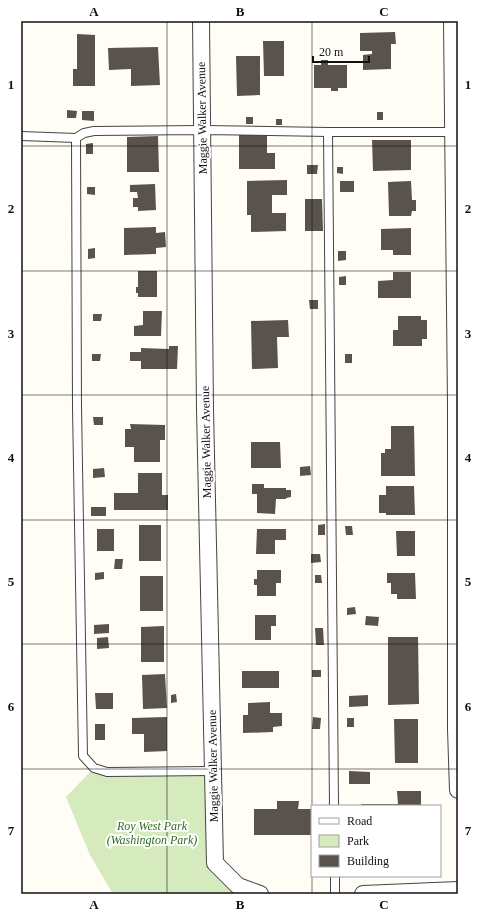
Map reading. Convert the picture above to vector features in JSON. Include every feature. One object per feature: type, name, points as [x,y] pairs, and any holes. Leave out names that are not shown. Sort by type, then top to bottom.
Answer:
[{"type":"street","name":"Maggie Walker Avenue","points":[[201,21],[205,409],[215,864],[238,886],[260,894]]},
{"type":"street","points":[[452,21],[456,132],[456,729],[458,790]]},
{"type":"street","points":[[363,894],[458,890]]},
{"type":"lane","points":[[21,136],[76,138],[84,133],[94,131],[202,130],[456,132]]},
{"type":"lane","points":[[328,132],[334,805]]},
{"type":"lane","points":[[76,138],[77,407],[83,756],[94,768],[107,772],[213,771]]},
{"type":"lane","points":[[335,877],[335,894]]},
{"type":"green space","name":"Roy West Park (Washington Park)","points":[[94,768],[213,771],[215,863],[260,894],[113,894],[90,855],[66,797]]},
{"type":"building","points":[[395,32],[396,44],[391,44],[391,69],[363,70],[363,55],[372,54],[372,51],[360,51],[360,33]]},
{"type":"building","points":[[77,34],[95,35],[95,86],[73,86],[73,69],[77,69]]},
{"type":"building","points":[[263,41],[284,41],[284,76],[264,76]]},
{"type":"building","points":[[158,47],[160,85],[131,86],[131,69],[109,70],[108,48]]},
{"type":"building","points":[[236,56],[260,56],[260,95],[237,96]]},
{"type":"building","points":[[321,60],[328,60],[328,65],[347,65],[347,88],[338,88],[338,91],[331,91],[331,88],[314,88],[314,65],[321,65]]},
{"type":"building","points":[[67,110],[77,111],[76,118],[67,118]]},
{"type":"building","points":[[82,111],[94,111],[94,121],[82,120]]},
{"type":"building","points":[[377,112],[383,112],[383,120],[377,120]]},
{"type":"building","points":[[246,117],[253,117],[253,124],[246,124]]},
{"type":"building","points":[[276,119],[282,119],[282,125],[276,125]]},
{"type":"building","points":[[239,135],[267,135],[267,153],[275,153],[275,169],[239,169]]},
{"type":"building","points":[[158,136],[159,172],[127,172],[127,137]]},
{"type":"building","points":[[372,140],[411,140],[411,170],[373,171]]},
{"type":"building","points":[[93,143],[93,154],[86,154],[86,144]]},
{"type":"building","points":[[307,165],[318,165],[317,174],[307,174]]},
{"type":"building","points":[[337,167],[343,167],[343,174],[337,173]]},
{"type":"building","points":[[287,180],[287,195],[272,195],[272,213],[286,213],[286,231],[251,232],[251,215],[247,215],[247,181]]},
{"type":"building","points":[[340,181],[354,181],[354,192],[340,192]]},
{"type":"building","points":[[411,181],[412,200],[416,200],[416,211],[412,211],[411,216],[389,216],[388,182]]},
{"type":"building","points":[[155,184],[156,210],[138,211],[138,207],[133,207],[133,198],[138,198],[137,192],[130,192],[130,185]]},
{"type":"building","points":[[87,187],[95,187],[95,195],[87,194]]},
{"type":"building","points":[[305,199],[322,199],[323,231],[305,231]]},
{"type":"building","points":[[156,227],[156,233],[165,232],[166,247],[156,248],[156,254],[124,255],[124,228]]},
{"type":"building","points":[[411,228],[411,255],[393,255],[393,250],[381,250],[381,229]]},
{"type":"building","points":[[95,248],[95,258],[88,259],[88,249]]},
{"type":"building","points":[[338,251],[346,251],[346,260],[338,261]]},
{"type":"building","points":[[138,271],[157,271],[157,297],[138,297],[136,287],[138,287]]},
{"type":"building","points":[[393,272],[411,272],[411,298],[378,298],[378,281],[393,280]]},
{"type":"building","points":[[346,276],[346,285],[339,285],[339,277]]},
{"type":"building","points":[[309,300],[318,300],[318,309],[310,309]]},
{"type":"building","points":[[143,311],[162,311],[161,336],[134,336],[134,326],[143,325]]},
{"type":"building","points":[[93,314],[102,314],[101,321],[93,321]]},
{"type":"building","points":[[398,316],[421,316],[421,320],[427,320],[427,339],[422,339],[422,346],[393,346],[393,330],[398,330]]},
{"type":"building","points":[[288,320],[289,337],[277,337],[278,368],[252,369],[251,321]]},
{"type":"building","points":[[169,346],[178,346],[177,369],[141,369],[141,361],[130,361],[130,352],[141,352],[141,348],[169,349]]},
{"type":"building","points":[[92,354],[101,354],[100,361],[92,361]]},
{"type":"building","points":[[345,354],[352,354],[352,363],[345,363]]},
{"type":"building","points":[[93,417],[103,417],[103,425],[94,425]]},
{"type":"building","points":[[130,424],[165,425],[165,440],[160,440],[160,462],[134,462],[134,447],[125,447],[125,429],[131,429]]},
{"type":"building","points":[[391,426],[414,426],[415,476],[381,476],[381,453],[385,453],[385,449],[391,449]]},
{"type":"building","points":[[251,442],[280,442],[281,468],[251,468]]},
{"type":"building","points":[[310,466],[311,475],[300,476],[300,467]]},
{"type":"building","points":[[104,468],[105,477],[93,478],[93,469]]},
{"type":"building","points":[[138,473],[162,473],[162,495],[168,495],[168,510],[114,510],[114,493],[138,493]]},
{"type":"building","points":[[252,484],[264,484],[264,488],[286,488],[286,490],[291,490],[291,497],[286,499],[276,499],[275,514],[257,513],[257,494],[252,494]]},
{"type":"building","points":[[386,486],[414,486],[415,515],[386,515],[386,513],[379,513],[379,495],[386,495]]},
{"type":"building","points":[[91,507],[106,507],[106,516],[91,516]]},
{"type":"building","points":[[325,524],[325,535],[318,535],[318,525]]},
{"type":"building","points":[[139,525],[161,525],[161,561],[139,561]]},
{"type":"building","points":[[345,526],[352,526],[353,535],[346,535]]},
{"type":"building","points":[[97,529],[114,529],[114,551],[97,551]]},
{"type":"building","points":[[257,529],[286,529],[286,540],[275,540],[275,554],[256,554]]},
{"type":"building","points":[[396,531],[415,531],[415,556],[397,556]]},
{"type":"building","points":[[311,554],[320,554],[321,562],[311,563]]},
{"type":"building","points":[[115,559],[123,559],[122,569],[114,569]]},
{"type":"building","points":[[257,570],[281,570],[281,583],[276,583],[276,596],[257,596],[257,585],[254,585],[254,579],[257,579]]},
{"type":"building","points":[[104,572],[104,579],[95,580],[95,573]]},
{"type":"building","points":[[387,573],[415,573],[416,599],[397,599],[397,594],[391,594],[391,583],[387,583]]},
{"type":"building","points":[[315,575],[321,575],[322,583],[315,583]]},
{"type":"building","points":[[140,576],[163,576],[163,611],[140,611]]},
{"type":"building","points":[[355,607],[356,614],[347,615],[347,608]]},
{"type":"building","points":[[255,615],[276,615],[276,626],[271,626],[271,640],[255,640]]},
{"type":"building","points":[[366,616],[379,617],[378,626],[365,625]]},
{"type":"building","points":[[109,624],[109,633],[94,634],[94,625]]},
{"type":"building","points":[[164,626],[164,662],[141,662],[141,627]]},
{"type":"building","points":[[315,628],[323,628],[324,645],[316,645]]},
{"type":"building","points":[[108,637],[109,648],[97,649],[97,638]]},
{"type":"building","points":[[388,637],[418,637],[419,704],[388,705]]},
{"type":"building","points":[[312,670],[321,670],[321,677],[312,677]]},
{"type":"building","points":[[242,671],[279,671],[279,688],[242,688]]},
{"type":"building","points":[[165,674],[167,708],[143,709],[142,675]]},
{"type":"building","points":[[95,693],[113,693],[113,709],[96,709]]},
{"type":"building","points":[[176,694],[177,702],[171,703],[171,695]]},
{"type":"building","points":[[368,695],[368,706],[349,707],[349,696]]},
{"type":"building","points":[[270,702],[270,713],[282,713],[282,726],[273,727],[273,732],[243,733],[243,715],[248,715],[248,703]]},
{"type":"building","points":[[167,717],[167,751],[144,752],[144,734],[132,734],[132,718]]},
{"type":"building","points":[[313,717],[321,718],[320,729],[312,729]]},
{"type":"building","points":[[347,718],[354,718],[354,727],[347,727]]},
{"type":"building","points":[[394,719],[418,719],[418,763],[395,763]]},
{"type":"building","points":[[95,724],[105,724],[105,740],[95,740]]},
{"type":"building","points":[[349,771],[370,772],[370,784],[349,784]]},
{"type":"building","points":[[397,791],[421,791],[421,805],[361,805],[361,804],[398,804]]},
{"type":"building","points":[[277,801],[299,801],[298,809],[311,809],[311,835],[254,835],[254,809],[277,809]]}]
